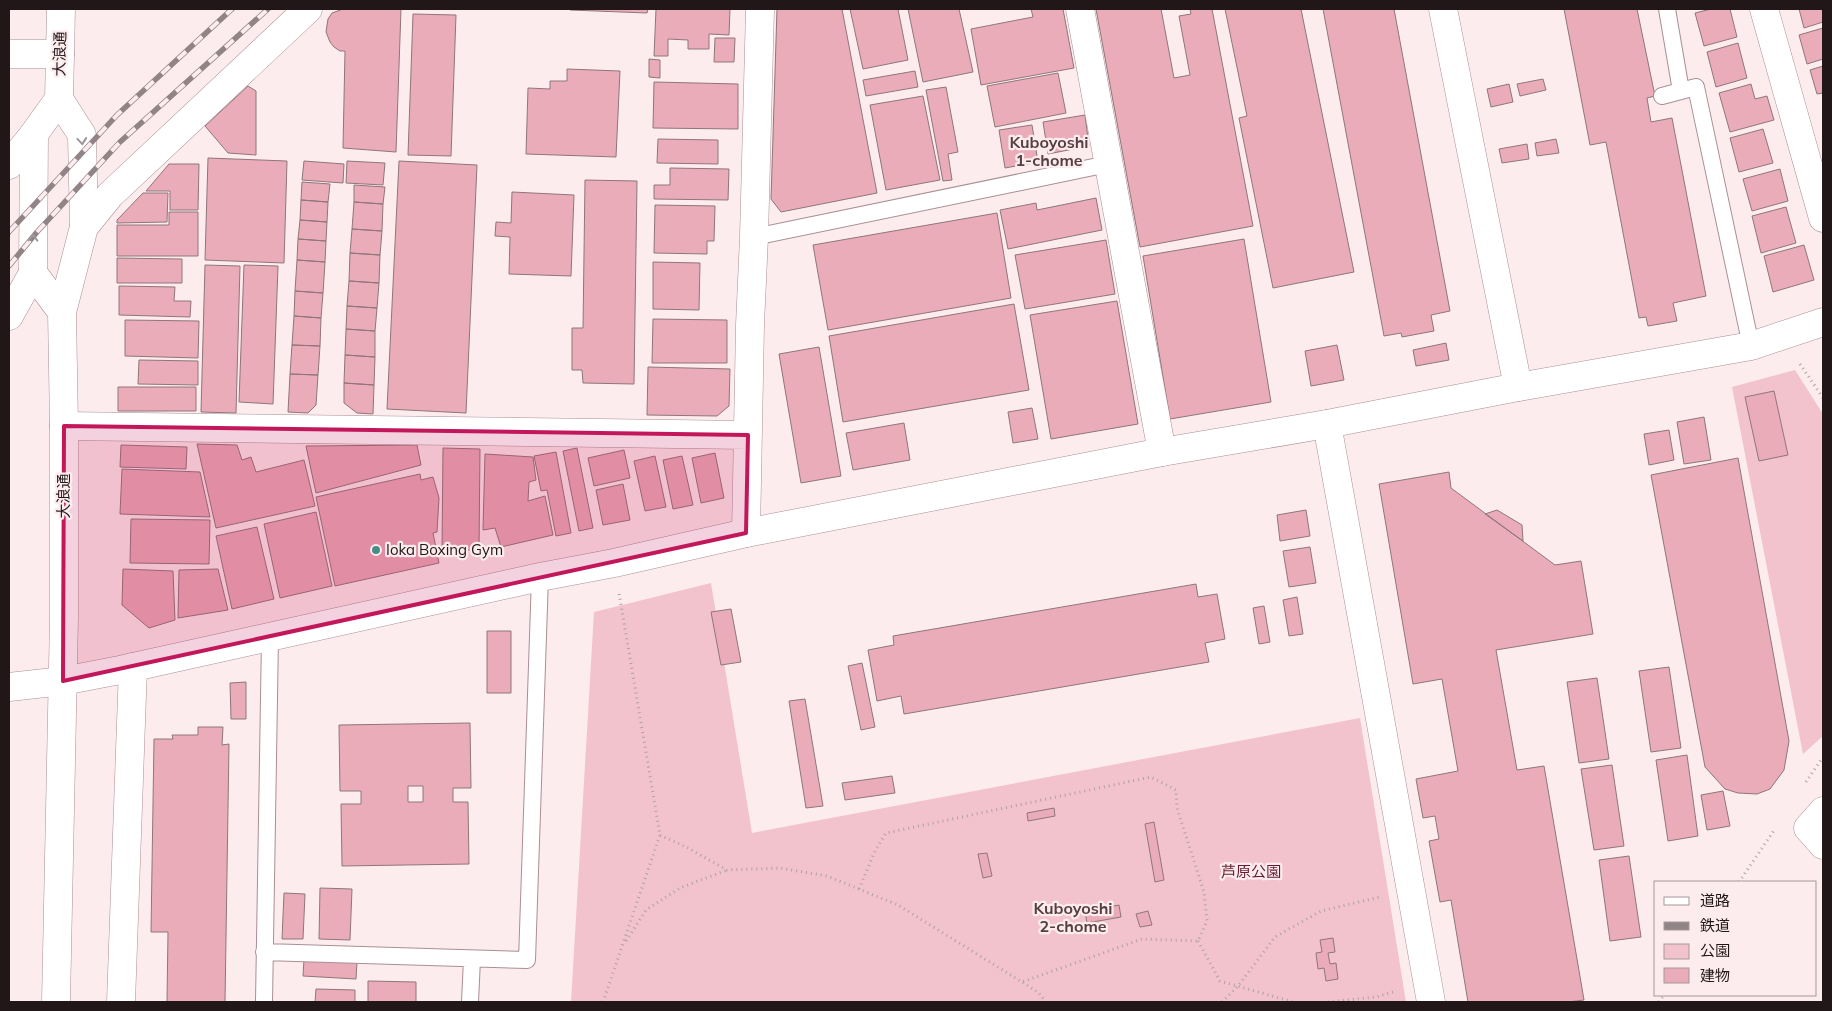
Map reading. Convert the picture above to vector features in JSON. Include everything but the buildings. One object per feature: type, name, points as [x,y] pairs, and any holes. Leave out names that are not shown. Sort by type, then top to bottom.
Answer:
[{"type":"street","name":"大浪通","points":[[56,1002],[63,681],[64,426],[62,312],[84,227],[82,135],[59,99],[61,9]]},
{"type":"street","points":[[84,227],[110,195],[308,9]]},
{"type":"street","points":[[746,533],[750,326],[760,9]]},
{"type":"street","points":[[1080,9],[1162,452]]},
{"type":"street","points":[[1443,9],[1518,387]]},
{"type":"street","points":[[1764,9],[1823,218]]},
{"type":"street","points":[[9,54],[60,54]]},
{"type":"street","name":"大浪通","points":[[9,165],[59,99]]},
{"type":"street","points":[[9,316],[33,273],[34,134]]},
{"type":"street","points":[[33,273],[62,312]]},
{"type":"street","points":[[9,687],[63,681],[133,667],[746,533],[1162,452],[1751,346],[1823,322]]},
{"type":"street","points":[[1326,424],[1431,1002]]},
{"type":"street","points":[[64,426],[748,435]]},
{"type":"street","points":[[121,1002],[133,667]]},
{"type":"street","points":[[1823,811],[1808,828],[1823,845]]},
{"type":"lane","points":[[1667,9],[1681,91]]},
{"type":"lane","points":[[1662,96],[1696,87],[1751,346]]},
{"type":"lane","points":[[754,237],[1108,164]]},
{"type":"lane","points":[[264,952],[527,960],[540,577]]},
{"type":"lane","points":[[264,1002],[270,637]]},
{"type":"lane","points":[[470,1002],[472,959]]},
{"type":"path","points":[[1799,362],[1823,398]]},
{"type":"path","points":[[603,1002],[660,835],[614,563]]},
{"type":"path","points":[[859,889],[875,850],[886,833],[1151,777],[1176,790],[1177,808],[1204,892],[1207,921],[1198,941]]},
{"type":"path","points":[[660,835],[727,870]]},
{"type":"path","points":[[623,946],[646,910],[680,888],[727,870],[780,868],[827,876],[898,904],[1038,992],[1046,1002]]},
{"type":"path","points":[[1222,1002],[1238,986],[1275,936],[1321,911],[1388,896]]},
{"type":"path","points":[[1022,982],[1142,939],[1198,941]]},
{"type":"path","points":[[1198,941],[1220,980],[1293,1002]]},
{"type":"path","points":[[1328,1002],[1376,997],[1399,990]]},
{"type":"path","points":[[1376,997],[1376,1002]]},
{"type":"highlighted area","points":[[64,426],[748,435],[746,533],[63,681]]},
{"type":"green space","points":[[1795,370],[1823,414],[1823,736],[1803,754],[1732,387]]},
{"type":"green space","name":"芦原公園","points":[[711,583],[752,833],[1360,718],[1406,1002],[571,1002],[594,612]]},
{"type":"railway","points":[[9,232],[117,115],[232,9]]},
{"type":"railway","points":[[9,266],[37,232],[120,142],[268,9]]},
{"type":"place","name":"Ioka Boxing Gym","points":[[376,550]]},
{"type":"district","name":"Kuboyoshi 1-chome","points":[[1049,151]]},
{"type":"district","name":"Kuboyoshi 2-chome","points":[[1073,917]]}]
